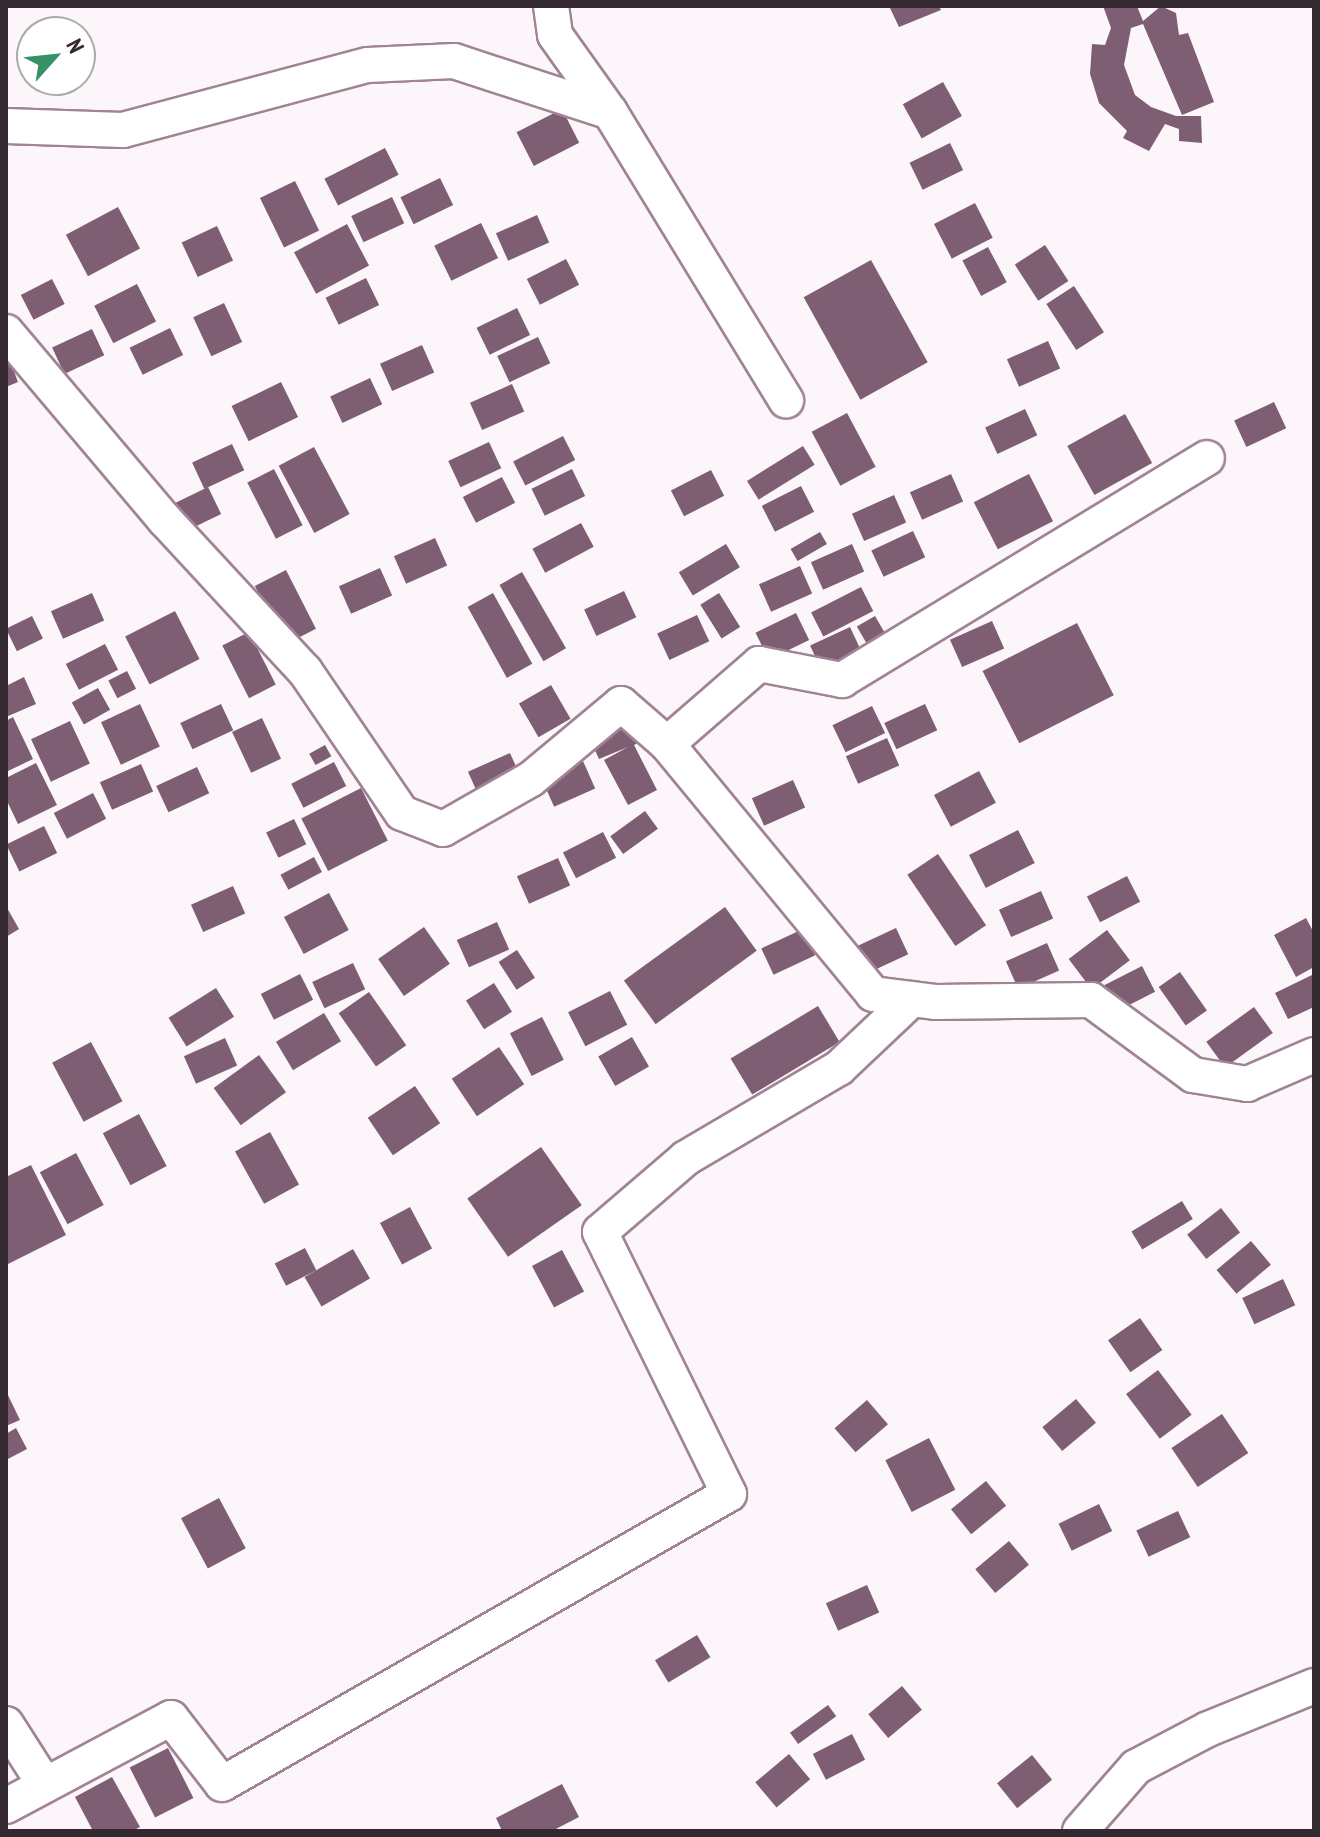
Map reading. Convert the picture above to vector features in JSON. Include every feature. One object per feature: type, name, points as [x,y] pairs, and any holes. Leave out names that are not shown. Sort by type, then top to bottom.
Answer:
[{"type":"street","points":[[551,6],[555,35],[610,112],[786,400]]},
{"type":"street","points":[[6,126],[123,130],[368,65],[454,61],[610,112]]},
{"type":"street","points":[[6,332],[165,520],[305,671],[402,813],[443,829],[531,779],[621,704],[667,744],[873,994],[912,999],[1091,1000],[1193,1075],[1247,1084],[1314,1055]]},
{"type":"street","points":[[667,744],[759,664],[842,680],[1207,458]]},
{"type":"street","points":[[6,1806],[171,1718],[222,1784],[729,1494],[600,1232],[686,1158],[839,1068],[912,999]]},
{"type":"street","points":[[1080,1831],[1136,1767],[1208,1729],[1314,1686]]},
{"type":"street","points":[[6,1724],[45,1785]]},
{"type":"building","points":[[889,6],[939,6],[941,10],[899,27]]},
{"type":"building","points":[[1103,6],[1137,6],[1143,21],[1161,6],[1176,13],[1179,35],[1188,33],[1214,102],[1182,115],[1143,24],[1131,28],[1124,65],[1135,95],[1151,107],[1176,116],[1201,116],[1202,143],[1179,141],[1179,129],[1165,124],[1149,151],[1123,138],[1127,131],[1099,103],[1090,74],[1092,44],[1105,45],[1111,28]]},
{"type":"building","points":[[943,82],[962,116],[922,138],[903,104]]},
{"type":"building","points":[[562,109],[579,143],[534,166],[517,132]]},
{"type":"building","points":[[950,143],[963,170],[923,190],[910,163]]},
{"type":"building","points":[[385,148],[399,175],[338,206],[324,179]]},
{"type":"building","points":[[440,178],[453,205],[414,224],[400,197]]},
{"type":"building","points":[[295,181],[319,230],[284,248],[260,198]]},
{"type":"building","points":[[392,197],[404,223],[363,242],[351,216]]},
{"type":"building","points":[[975,203],[993,238],[952,259],[934,224]]},
{"type":"building","points":[[118,207],[140,248],[88,276],[66,235]]},
{"type":"building","points":[[537,215],[549,242],[508,261],[496,233]]},
{"type":"building","points":[[481,223],[498,258],[451,281],[434,246]]},
{"type":"building","points":[[347,224],[369,265],[316,294],[294,252]]},
{"type":"building","points":[[217,226],[233,260],[198,277],[182,242]]},
{"type":"building","points":[[1045,245],[1068,281],[1038,301],[1015,265]]},
{"type":"building","points":[[988,247],[1007,282],[981,296],[962,261]]},
{"type":"building","points":[[566,259],[579,285],[540,305],[527,279]]},
{"type":"building","points":[[871,260],[928,362],[860,400],[804,297]]},
{"type":"building","points":[[366,278],[379,305],[339,325],[326,298]]},
{"type":"building","points":[[52,279],[65,304],[34,320],[21,295]]},
{"type":"building","points":[[137,284],[156,321],[113,343],[94,306]]},
{"type":"building","points":[[1074,286],[1104,332],[1076,350],[1046,304]]},
{"type":"building","points":[[224,303],[242,342],[211,356],[193,317]]},
{"type":"building","points":[[517,308],[530,335],[490,355],[477,328]]},
{"type":"building","points":[[170,328],[183,355],[143,375],[130,348]]},
{"type":"building","points":[[92,329],[104,355],[64,374],[52,348]]},
{"type":"building","points":[[538,337],[550,363],[509,382],[497,356]]},
{"type":"building","points":[[1048,341],[1060,368],[1019,387],[1007,359]]},
{"type":"building","points":[[422,345],[434,372],[392,391],[380,364]]},
{"type":"building","points":[[6,350],[18,382],[6,387]]},
{"type":"building","points":[[370,378],[382,404],[342,423],[330,397]]},
{"type":"building","points":[[281,382],[298,417],[249,441],[232,406]]},
{"type":"building","points":[[512,384],[524,411],[482,430],[470,403]]},
{"type":"building","points":[[1274,402],[1286,428],[1246,447],[1234,421]]},
{"type":"building","points":[[1025,409],[1037,435],[997,454],[985,428]]},
{"type":"building","points":[[847,413],[876,467],[840,486],[812,432]]},
{"type":"building","points":[[1125,414],[1152,463],[1094,495],[1067,446]]},
{"type":"building","points":[[563,436],[575,460],[525,485],[513,461]]},
{"type":"building","points":[[489,442],[501,468],[460,487],[448,461]]},
{"type":"building","points":[[232,444],[244,470],[204,489],[192,463]]},
{"type":"building","points":[[803,446],[815,465],[759,500],[747,481]]},
{"type":"building","points":[[314,447],[350,514],[314,533],[279,466]]},
{"type":"building","points":[[274,469],[303,525],[276,539],[247,483]]},
{"type":"building","points":[[572,469],[585,496],[545,516],[532,489]]},
{"type":"building","points":[[711,470],[724,496],[684,516],[671,490]]},
{"type":"building","points":[[951,474],[963,501],[922,520],[910,492]]},
{"type":"building","points":[[1029,474],[1053,521],[998,549],[974,502]]},
{"type":"building","points":[[502,477],[515,503],[476,523],[463,497]]},
{"type":"building","points":[[801,486],[814,512],[775,532],[762,506]]},
{"type":"building","points":[[208,487],[221,514],[182,533],[168,506]]},
{"type":"building","points":[[894,495],[906,522],[864,541],[852,514]]},
{"type":"building","points":[[581,523],[594,547],[545,573],[532,549]]},
{"type":"building","points":[[913,531],[925,557],[884,577],[871,550]]},
{"type":"building","points":[[820,532],[827,544],[798,561],[791,549]]},
{"type":"building","points":[[435,538],[447,565],[406,584],[394,556]]},
{"type":"building","points":[[726,544],[740,567],[693,595],[679,572]]},
{"type":"building","points":[[852,544],[864,571],[823,590],[811,562]]},
{"type":"building","points":[[800,566],[812,593],[771,612],[759,584]]},
{"type":"building","points":[[380,568],[392,595],[351,614],[339,586]]},
{"type":"building","points":[[286,570],[316,629],[285,645],[255,586]]},
{"type":"building","points":[[522,572],[566,648],[543,661],[499,585]]},
{"type":"building","points":[[861,587],[873,611],[823,636],[811,612]]},
{"type":"building","points":[[624,591],[636,617],[596,636],[584,610]]},
{"type":"building","points":[[92,593],[104,620],[63,639],[51,611]]},
{"type":"building","points":[[493,593],[532,664],[507,678],[468,607]]},
{"type":"building","points":[[719,593],[740,627],[722,639],[700,605]]},
{"type":"building","points":[[175,611],[200,659],[150,685],[125,636]]},
{"type":"building","points":[[796,613],[809,640],[769,660],[756,633]]},
{"type":"building","points":[[697,615],[709,641],[669,660],[657,634]]},
{"type":"building","points":[[32,616],[43,638],[17,651],[6,629]]},
{"type":"building","points":[[875,616],[887,637],[869,647],[857,626]]},
{"type":"building","points":[[992,621],[1004,648],[962,667],[950,640]]},
{"type":"building","points":[[1077,623],[1114,695],[1019,743],[983,671]]},
{"type":"building","points":[[850,627],[862,653],[822,672],[810,646]]},
{"type":"building","points":[[249,632],[276,685],[249,698],[222,646]]},
{"type":"building","points":[[105,644],[118,670],[79,690],[66,664]]},
{"type":"building","points":[[127,671],[136,689],[117,698],[108,681]]},
{"type":"building","points":[[24,677],[36,704],[6,717],[6,686]]},
{"type":"building","points":[[551,685],[570,719],[538,737],[519,704]]},
{"type":"building","points":[[98,688],[110,710],[84,724],[72,703]]},
{"type":"building","points":[[140,704],[160,747],[121,765],[101,722]]},
{"type":"building","points":[[221,704],[233,730],[192,749],[180,723]]},
{"type":"building","points":[[925,704],[937,730],[896,749],[884,723]]},
{"type":"building","points":[[872,706],[885,733],[846,752],[832,725]]},
{"type":"building","points":[[628,715],[640,742],[634,745],[657,790],[628,805],[604,760],[628,747],[599,759],[588,735]]},
{"type":"building","points":[[13,717],[33,759],[6,772],[6,721]]},
{"type":"building","points":[[262,718],[281,759],[251,773],[232,732]]},
{"type":"building","points":[[70,721],[90,764],[51,782],[31,739]]},
{"type":"building","points":[[887,738],[899,765],[858,784],[846,756]]},
{"type":"building","points":[[325,745],[331,756],[316,765],[309,754]]},
{"type":"building","points":[[510,753],[522,780],[480,799],[468,772]]},
{"type":"building","points":[[583,761],[595,788],[554,807],[542,779]]},
{"type":"building","points":[[334,762],[346,786],[303,808],[291,784]]},
{"type":"building","points":[[36,763],[57,805],[18,824],[6,799],[6,778]]},
{"type":"building","points":[[141,764],[153,791],[112,810],[100,782]]},
{"type":"building","points":[[197,767],[209,793],[168,812],[156,786]]},
{"type":"building","points":[[979,771],[996,803],[951,827],[934,795]]},
{"type":"building","points":[[793,780],[805,807],[764,826],[752,798]]},
{"type":"building","points":[[361,788],[388,841],[328,871],[301,818]]},
{"type":"building","points":[[93,793],[106,819],[67,839],[54,813]]},
{"type":"building","points":[[645,811],[658,829],[623,854],[610,836]]},
{"type":"building","points":[[294,819],[306,844],[278,858],[266,833]]},
{"type":"building","points":[[44,826],[57,853],[19,871],[6,844]]},
{"type":"building","points":[[1018,830],[1035,863],[986,888],[969,855]]},
{"type":"building","points":[[603,832],[616,858],[576,878],[563,852]]},
{"type":"building","points":[[938,854],[986,925],[955,946],[907,875]]},
{"type":"building","points":[[314,857],[322,872],[288,890],[280,875]]},
{"type":"building","points":[[558,858],[570,885],[529,904],[517,876]]},
{"type":"building","points":[[1127,876],[1140,902],[1100,922],[1087,896]]},
{"type":"building","points":[[233,886],[245,913],[203,932],[191,905]]},
{"type":"building","points":[[1041,891],[1053,918],[1011,937],[999,910]]},
{"type":"building","points":[[329,893],[349,930],[304,954],[284,917]]},
{"type":"building","points":[[6,906],[19,929],[6,937]]},
{"type":"building","points":[[725,907],[757,951],[656,1024],[624,980]]},
{"type":"building","points":[[1306,918],[1314,933],[1314,967],[1296,977],[1274,935]]},
{"type":"building","points":[[497,922],[509,949],[469,967],[457,940]]},
{"type":"building","points":[[424,927],[450,964],[404,996],[378,959]]},
{"type":"building","points":[[896,928],[908,954],[867,973],[855,947]]},
{"type":"building","points":[[803,929],[815,955],[774,975],[761,948]]},
{"type":"building","points":[[1107,930],[1130,960],[1092,989],[1069,959]]},
{"type":"building","points":[[1047,943],[1059,970],[1018,989],[1006,961]]},
{"type":"building","points":[[517,950],[535,978],[517,990],[499,962]]},
{"type":"building","points":[[353,963],[365,989],[324,1008],[312,982]]},
{"type":"building","points":[[1142,966],[1155,992],[1116,1012],[1103,986]]},
{"type":"building","points":[[1180,972],[1207,1011],[1186,1025],[1159,987]]},
{"type":"building","points":[[300,974],[313,1000],[274,1020],[261,994]]},
{"type":"building","points":[[1314,974],[1314,1007],[1288,1019],[1275,993]]},
{"type":"building","points":[[494,983],[512,1012],[484,1029],[466,1000]]},
{"type":"building","points":[[216,988],[234,1017],[187,1047],[169,1018]]},
{"type":"building","points":[[610,991],[627,1025],[585,1046],[568,1012]]},
{"type":"building","points":[[369,992],[406,1045],[376,1066],[339,1013]]},
{"type":"building","points":[[818,1006],[840,1042],[752,1095],[731,1059]]},
{"type":"building","points":[[1254,1007],[1273,1033],[1225,1068],[1206,1042]]},
{"type":"building","points":[[324,1013],[341,1041],[293,1070],[276,1042]]},
{"type":"building","points":[[542,1017],[564,1060],[532,1076],[510,1033]]},
{"type":"building","points":[[632,1037],[649,1066],[615,1086],[598,1056]]},
{"type":"building","points":[[225,1038],[237,1065],[196,1084],[184,1056]]},
{"type":"building","points":[[91,1042],[122,1101],[84,1122],[52,1063]]},
{"type":"building","points":[[499,1047],[524,1084],[477,1116],[452,1079]]},
{"type":"building","points":[[259,1055],[286,1092],[241,1125],[214,1088]]},
{"type":"building","points":[[415,1086],[440,1123],[393,1155],[368,1118]]},
{"type":"building","points":[[139,1114],[167,1166],[130,1185],[103,1133]]},
{"type":"building","points":[[270,1132],[299,1184],[264,1204],[235,1151]]},
{"type":"building","points":[[541,1147],[582,1205],[508,1257],[467,1199]]},
{"type":"building","points":[[76,1153],[104,1205],[67,1224],[40,1172]]},
{"type":"building","points":[[31,1165],[66,1235],[6,1265],[6,1177]]},
{"type":"building","points":[[1182,1201],[1193,1219],[1142,1249],[1131,1231]]},
{"type":"building","points":[[410,1207],[432,1248],[402,1264],[380,1223]]},
{"type":"building","points":[[1221,1208],[1240,1232],[1206,1259],[1187,1234]]},
{"type":"building","points":[[1251,1241],[1271,1265],[1236,1294],[1217,1270]]},
{"type":"building","points":[[305,1248],[316,1270],[286,1286],[275,1263]]},
{"type":"building","points":[[353,1249],[370,1278],[322,1306],[305,1277]]},
{"type":"building","points":[[562,1250],[584,1291],[554,1307],[532,1266]]},
{"type":"building","points":[[1283,1279],[1295,1305],[1254,1324],[1242,1298]]},
{"type":"building","points":[[1140,1318],[1162,1350],[1130,1372],[1108,1340]]},
{"type":"building","points":[[1158,1370],[1192,1415],[1160,1439],[1126,1394]]},
{"type":"building","points":[[6,1391],[20,1420],[6,1426]]},
{"type":"building","points":[[1076,1399],[1096,1423],[1062,1451],[1042,1427]]},
{"type":"building","points":[[867,1400],[888,1424],[856,1452],[835,1428]]},
{"type":"building","points":[[1222,1414],[1248,1453],[1198,1487],[1171,1448]]},
{"type":"building","points":[[16,1428],[27,1449],[6,1460],[6,1434]]},
{"type":"building","points":[[929,1438],[955,1490],[912,1512],[885,1460]]},
{"type":"building","points":[[986,1481],[1006,1506],[971,1534],[951,1509]]},
{"type":"building","points":[[219,1498],[246,1548],[208,1569],[181,1518]]},
{"type":"building","points":[[1099,1504],[1112,1531],[1072,1551],[1059,1524]]},
{"type":"building","points":[[1178,1511],[1190,1537],[1149,1557],[1136,1530]]},
{"type":"building","points":[[1009,1541],[1029,1565],[995,1593],[975,1569]]},
{"type":"building","points":[[867,1585],[879,1612],[838,1631],[826,1603]]},
{"type":"building","points":[[697,1635],[710,1657],[668,1683],[655,1660]]},
{"type":"building","points":[[902,1686],[922,1710],[888,1738],[868,1714]]},
{"type":"building","points":[[828,1705],[836,1716],[798,1744],[790,1733]]},
{"type":"building","points":[[852,1734],[865,1760],[826,1780],[813,1754]]},
{"type":"building","points":[[168,1748],[193,1798],[155,1817],[130,1768]]},
{"type":"building","points":[[789,1754],[810,1779],[777,1808],[755,1782]]},
{"type":"building","points":[[1032,1755],[1052,1780],[1017,1808],[997,1783]]},
{"type":"building","points":[[112,1777],[140,1827],[132,1831],[93,1831],[75,1797]]},
{"type":"building","points":[[562,1784],[579,1817],[552,1831],[502,1831],[496,1818]]}]
